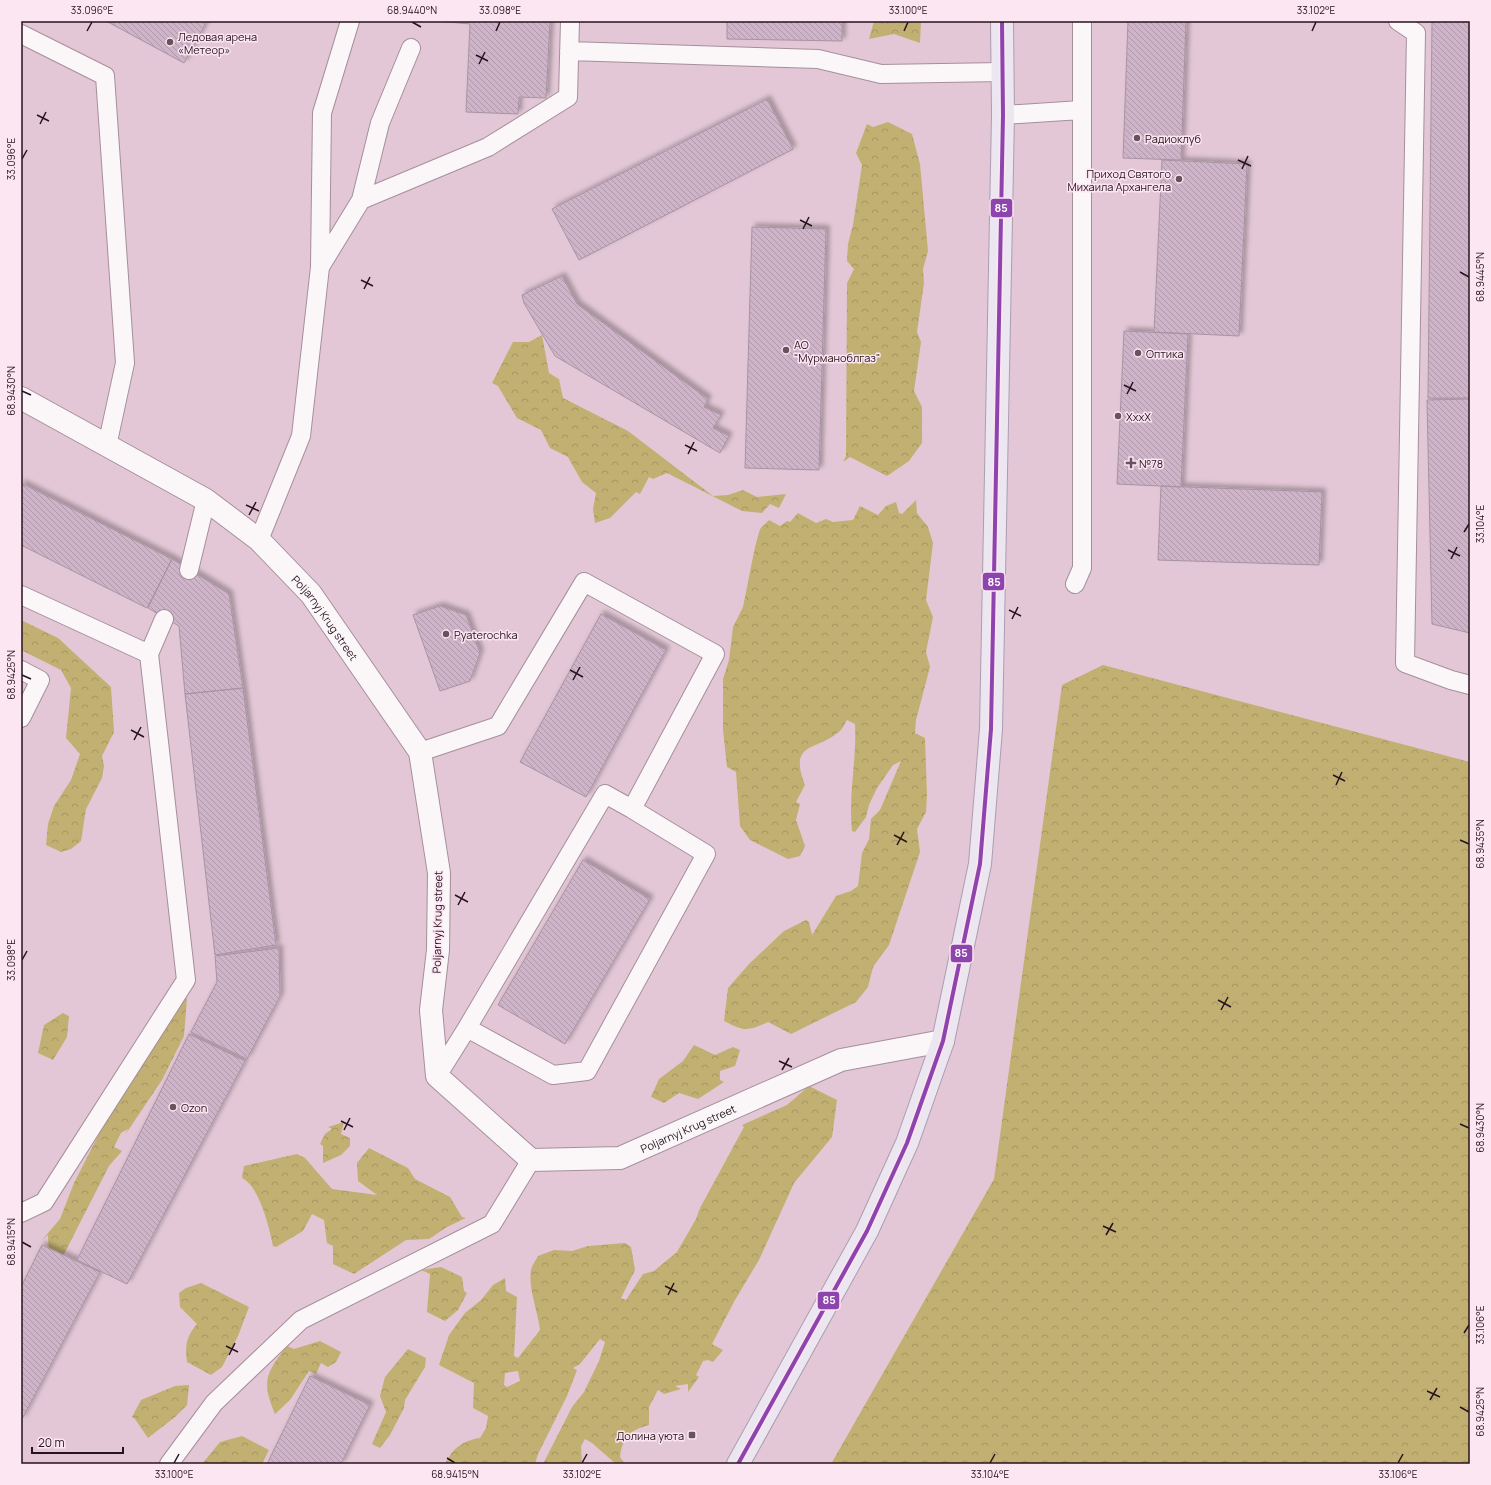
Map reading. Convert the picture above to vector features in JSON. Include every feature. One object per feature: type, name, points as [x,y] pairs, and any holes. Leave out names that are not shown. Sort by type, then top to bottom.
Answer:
[{"type":"main road","points":[[738,1464],[867,1231],[907,1143],[943,1041],[980,864],[991,729],[1003,115],[1002,21]]},
{"type":"street","name":"Poljarnyj Krug street","points":[[21,398],[206,500],[259,540],[311,594],[420,752],[439,873],[438,950],[431,1010],[437,1076]]},
{"type":"street","name":"Poljarnyj Krug street","points":[[530,1160],[620,1158],[841,1060],[943,1041]]},
{"type":"street","points":[[437,1076],[530,1160]]},
{"type":"lane","points":[[259,540],[301,436],[320,267],[322,113],[350,21]]},
{"type":"lane","points":[[361,200],[488,147],[568,97],[570,21]]},
{"type":"lane","points":[[1075,584],[1082,568],[1082,21]]},
{"type":"lane","points":[[1398,21],[1416,33],[1405,663],[1451,680],[1470,685]]},
{"type":"lane","points":[[21,34],[105,76],[124,363],[107,446]]},
{"type":"lane","points":[[320,267],[361,200],[380,123],[411,48]]},
{"type":"lane","points":[[569,51],[818,59],[882,74],[1002,72]]},
{"type":"lane","points":[[1003,115],[1081,110]]},
{"type":"lane","points":[[189,570],[206,500]]},
{"type":"lane","points":[[420,752],[498,726],[584,582],[715,654],[632,810]]},
{"type":"lane","points":[[21,595],[149,654]]},
{"type":"lane","points":[[21,1213],[44,1202],[186,980],[149,654],[164,618]]},
{"type":"lane","points":[[21,670],[40,680],[21,718]]},
{"type":"lane","points":[[437,1076],[467,1028],[604,794],[706,854],[587,1071],[553,1075],[467,1028]]},
{"type":"lane","points":[[169,1464],[214,1403],[301,1320],[492,1224],[530,1160]]},
{"type":"green space","points":[[874,21],[921,21],[920,43],[894,34],[869,39]]},
{"type":"green space","points":[[888,122],[912,134],[920,164],[928,251],[923,269],[924,283],[917,332],[921,342],[914,391],[922,407],[922,443],[909,461],[887,476],[850,457],[843,462],[846,456],[847,283],[854,269],[847,261],[848,244],[853,225],[862,165],[856,153],[867,124],[873,127]]},
{"type":"green space","points":[[542,335],[549,373],[559,379],[563,398],[628,431],[713,496],[728,495],[743,490],[757,497],[786,494],[779,508],[770,504],[762,513],[742,511],[667,473],[653,479],[649,477],[640,494],[636,492],[610,518],[595,523],[593,509],[596,493],[582,482],[568,457],[550,448],[541,430],[517,418],[498,386],[492,383],[513,342],[529,342]]},
{"type":"green space","points":[[916,500],[917,513],[928,527],[933,543],[926,600],[933,617],[926,652],[930,667],[916,720],[915,733],[925,738],[927,795],[926,812],[917,829],[920,852],[889,945],[873,967],[868,987],[856,1002],[791,1034],[768,1022],[750,1029],[736,1027],[724,1021],[728,988],[749,964],[784,931],[806,920],[809,922],[812,935],[836,896],[851,891],[858,886],[862,853],[869,839],[871,819],[880,810],[901,761],[893,765],[877,788],[869,805],[866,817],[855,832],[852,831],[851,804],[855,750],[855,724],[847,720],[840,731],[831,738],[807,749],[802,754],[800,761],[805,785],[796,802],[800,804],[796,820],[805,846],[800,856],[788,859],[750,840],[740,826],[736,772],[727,767],[723,730],[723,679],[729,660],[733,627],[743,607],[760,529],[769,520],[780,526],[787,521],[790,522],[798,513],[816,523],[826,519],[833,522],[853,520],[860,506],[878,515],[886,506],[896,502],[899,513],[902,514]]},
{"type":"green space","points":[[21,620],[58,638],[111,687],[114,732],[102,756],[104,766],[102,778],[86,809],[81,841],[71,849],[61,852],[46,845],[48,824],[54,806],[71,780],[80,754],[66,738],[71,688],[61,670],[21,650]]},
{"type":"green space","points":[[1103,665],[1470,762],[1470,1464],[831,1464],[994,1179],[1062,685]]},
{"type":"green space","points":[[187,998],[184,1036],[162,1080],[125,1135],[128,1129],[121,1133],[114,1147],[122,1151],[109,1166],[60,1262],[49,1257],[48,1235],[42,1240],[60,1219],[74,1183],[118,1097],[172,1008]]},
{"type":"green space","points":[[63,1013],[69,1016],[67,1037],[53,1060],[38,1053],[44,1025]]},
{"type":"green space","points":[[694,1045],[715,1055],[733,1047],[740,1050],[735,1066],[720,1071],[720,1080],[724,1082],[698,1099],[679,1093],[664,1103],[651,1097],[659,1079],[683,1061]]},
{"type":"green space","points":[[809,1086],[837,1100],[832,1137],[794,1183],[759,1260],[735,1300],[712,1344],[723,1350],[713,1362],[708,1360],[703,1361],[696,1375],[699,1377],[688,1392],[688,1384],[675,1386],[681,1389],[664,1394],[658,1390],[649,1407],[649,1425],[636,1429],[625,1439],[620,1457],[625,1464],[616,1464],[592,1443],[585,1439],[581,1446],[582,1464],[543,1464],[572,1407],[584,1392],[599,1361],[605,1342],[600,1339],[580,1364],[573,1368],[577,1370],[567,1396],[538,1454],[535,1464],[445,1464],[451,1454],[463,1443],[480,1438],[486,1428],[488,1416],[473,1408],[474,1383],[439,1365],[449,1335],[465,1313],[481,1300],[493,1285],[505,1278],[506,1291],[517,1297],[514,1356],[518,1358],[540,1330],[530,1277],[533,1264],[538,1256],[554,1250],[572,1251],[588,1246],[625,1243],[631,1247],[635,1270],[621,1298],[626,1300],[643,1274],[654,1271],[677,1252],[744,1127],[742,1125],[787,1105]],"holes":[[[518,1371],[520,1381],[507,1387],[504,1385],[505,1373]]]},
{"type":"green space","points":[[344,1122],[341,1134],[350,1138],[350,1146],[341,1155],[323,1163],[323,1146],[320,1144],[325,1134],[332,1129],[328,1127]]},
{"type":"green space","points":[[369,1148],[408,1168],[415,1179],[450,1197],[462,1217],[466,1218],[447,1227],[429,1239],[406,1240],[354,1274],[333,1264],[333,1246],[327,1243],[324,1220],[312,1214],[303,1231],[276,1247],[273,1246],[259,1198],[254,1190],[242,1178],[244,1166],[297,1154],[305,1158],[332,1189],[377,1195],[358,1181],[357,1163]]},
{"type":"green space","points":[[441,1267],[462,1277],[464,1291],[467,1293],[458,1310],[445,1321],[427,1312],[430,1274],[421,1270]]},
{"type":"green space","points":[[201,1283],[249,1307],[238,1336],[222,1367],[211,1375],[187,1362],[186,1351],[188,1337],[197,1324],[180,1307],[179,1293],[186,1288]]},
{"type":"green space","points":[[320,1341],[341,1352],[336,1362],[328,1367],[321,1363],[316,1374],[309,1371],[290,1400],[275,1414],[267,1385],[270,1371],[274,1363],[287,1346],[294,1349]]},
{"type":"green space","points":[[408,1349],[426,1358],[425,1367],[405,1400],[404,1408],[390,1435],[380,1448],[372,1444],[386,1412],[380,1396],[385,1377]]},
{"type":"green space","points":[[189,1385],[187,1405],[175,1417],[148,1438],[132,1417],[141,1400],[175,1386]]},
{"type":"green space","points":[[242,1436],[269,1450],[262,1464],[202,1464],[220,1442]]},
{"type":"building","name":"Ледовая арена «Метеор»","points":[[106,21],[207,21],[184,63]]},
{"type":"building","points":[[437,21],[550,21],[546,98],[519,97],[518,114],[466,112],[470,24]]},
{"type":"building","points":[[727,21],[842,21],[842,41],[727,39]]},
{"type":"building","points":[[1128,21],[1186,21],[1181,160],[1123,158]]},
{"type":"building","points":[[1432,21],[1470,21],[1470,398],[1428,398]]},
{"type":"building","points":[[767,99],[793,149],[579,260],[552,209]]},
{"type":"building","points":[[1162,160],[1247,164],[1239,336],[1154,332]]},
{"type":"building","points":[[752,227],[826,229],[819,470],[745,468]]},
{"type":"building","points":[[562,276],[577,304],[708,399],[704,407],[721,415],[713,428],[729,436],[720,453],[555,356],[524,303],[522,295]]},
{"type":"building","points":[[1124,331],[1188,334],[1181,487],[1117,484]]},
{"type":"building","points":[[1470,399],[1470,633],[1432,624],[1427,400]]},
{"type":"building","points":[[21,483],[172,559],[147,608],[21,545]]},
{"type":"building","points":[[1161,486],[1322,492],[1319,565],[1158,560]]},
{"type":"building","points":[[172,559],[229,594],[243,688],[185,694],[179,626],[148,608]]},
{"type":"building","name":"Pyaterochka","points":[[440,606],[466,615],[480,653],[470,681],[440,691],[413,615]]},
{"type":"building","points":[[601,614],[666,650],[586,797],[520,762]]},
{"type":"building","points":[[243,688],[276,945],[215,955],[185,694]]},
{"type":"building","points":[[583,860],[650,899],[565,1044],[498,1005]]},
{"type":"building","points":[[279,948],[280,996],[247,1059],[191,1032],[217,982],[215,956]]},
{"type":"building","points":[[189,1034],[245,1061],[127,1284],[77,1260]]},
{"type":"building","points":[[42,1245],[100,1272],[21,1421],[21,1287]]},
{"type":"building","points":[[310,1376],[370,1405],[341,1464],[267,1464]]},
{"type":"transit line","name":"85","points":[[738,1464],[867,1231],[907,1143],[943,1041],[980,864],[991,729],[1003,115],[1002,21]]},
{"type":"place","name":"Ледовая арена «Метеор»","points":[[170,42]]},
{"type":"place","name":"Радиоклуб","points":[[1137,138]]},
{"type":"place","name":"Приход Святого Михаила Архангела","points":[[1179,179]]},
{"type":"place","name":"AO \"Мурманоблгаз\"","points":[[786,350]]},
{"type":"place","name":"Оптика","points":[[1138,353]]},
{"type":"place","name":"XxxX","points":[[1118,416]]},
{"type":"place","name":"№78","points":[[1131,463]]},
{"type":"place","name":"Pyaterochka","points":[[446,634]]},
{"type":"place","name":"Ozon","points":[[173,1107]]},
{"type":"place","name":"Долина уюта","points":[[692,1435]]}]
